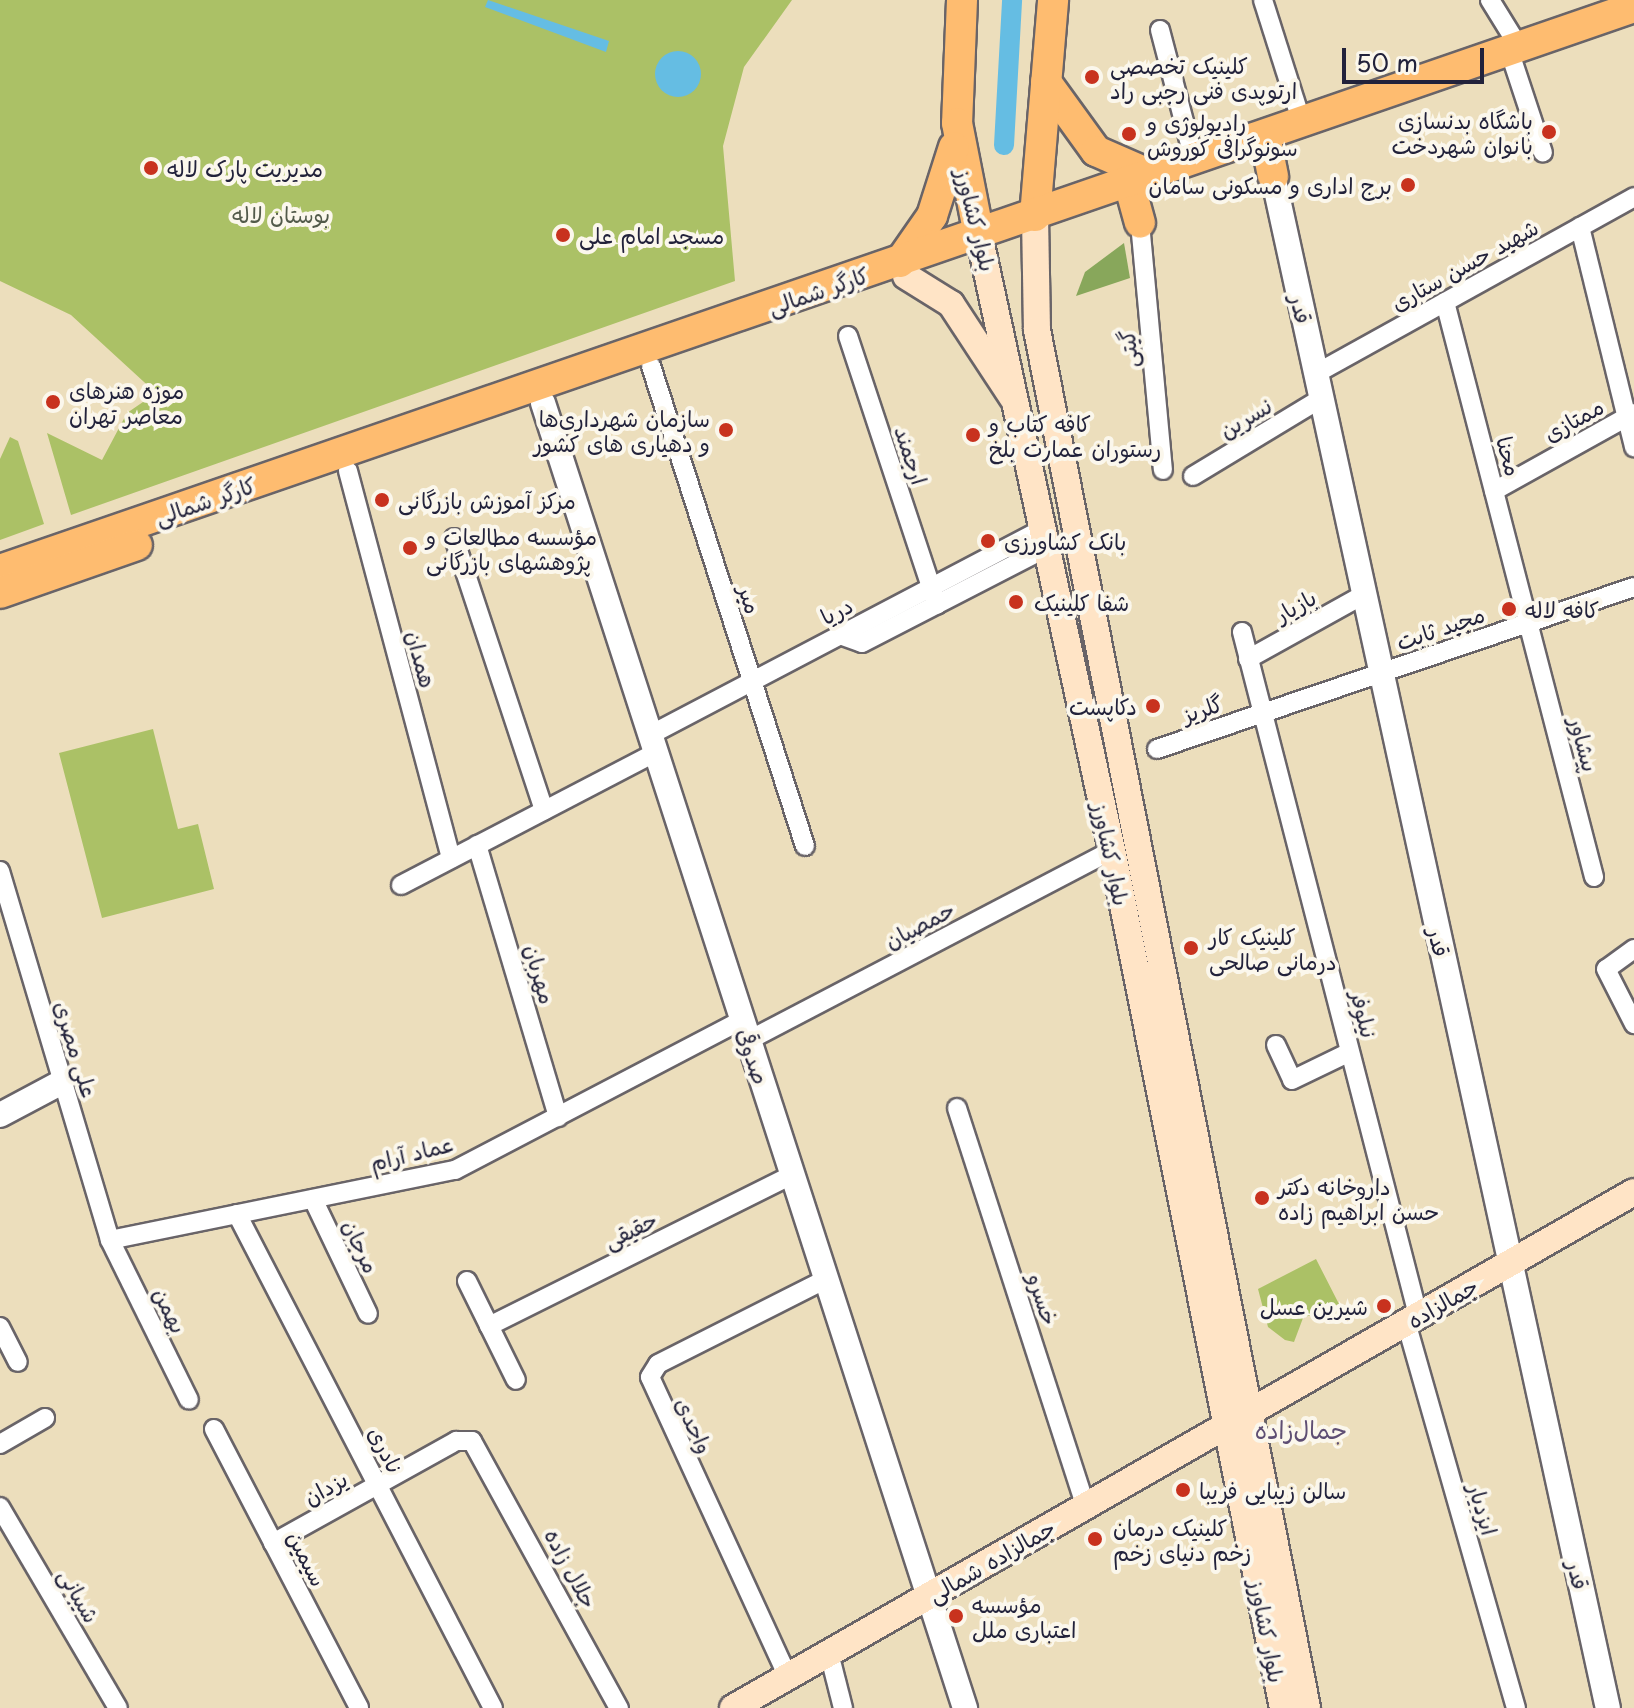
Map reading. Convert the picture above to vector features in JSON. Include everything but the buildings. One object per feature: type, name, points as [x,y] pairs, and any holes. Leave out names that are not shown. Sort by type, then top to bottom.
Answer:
[{"type":"main road","name":"بلوار کشاورز","points":[[962,0],[958,134],[1020,408],[1112,850],[1283,1708]]},
{"type":"main road","name":"بلوار کشاورز","points":[[1053,0],[1035,216],[1034,318],[1307,1708]]},
{"type":"main road","name":"کارگر شمالی","points":[[0,570],[345,462],[981,242],[1035,216],[1514,49],[1620,6]]},
{"type":"main road","points":[[1046,82],[1096,151],[1140,179],[1140,223]]},
{"type":"main road","points":[[958,134],[937,205],[903,269],[951,304],[1020,408]]},
{"type":"main road","points":[[1265,136],[1273,176]]},
{"type":"main road","points":[[0,593],[345,462]]},
{"type":"main road","name":"جمالزاده","points":[[1249,1411],[1634,1192]]},
{"type":"main road","name":"جمالزاده شمالی","points":[[733,1708],[1249,1411]]},
{"type":"street","points":[[1263,0],[1302,123]]},
{"type":"street","points":[[1490,0],[1514,49],[1543,153]]},
{"type":"street","points":[[1160,30],[1194,160]]},
{"type":"street","name":"قدر","points":[[1273,176],[1608,1708]]},
{"type":"street","name":"شهید حسن ستاری","points":[[1317,373],[1634,197]]},
{"type":"street","name":"گیتی","points":[[1140,223],[1163,470]]},
{"type":"street","points":[[1580,227],[1630,415],[1634,447]]},
{"type":"street","name":"محنا","points":[[1445,302],[1528,623]]},
{"type":"street","name":"ارجمند","points":[[848,336],[934,597]]},
{"type":"street","name":"میر","points":[[648,357],[805,846]]},
{"type":"street","name":"صدوقی","points":[[540,395],[965,1708]]},
{"type":"street","name":"نسرین","points":[[1193,476],[1322,398]]},
{"type":"street","name":"ممتازی","points":[[1494,491],[1630,415]]},
{"type":"street","name":"همدان","points":[[345,462],[451,859]]},
{"type":"street","points":[[454,538],[544,810]]},
{"type":"street","name":"دریا","points":[[401,885],[544,810],[752,682],[840,635],[934,597],[1046,538]]},
{"type":"street","name":"مجید ثابت","points":[[1262,713],[1634,587]]},
{"type":"street","name":"بازیار","points":[[1248,659],[1365,594]]},
{"type":"street","name":"پیشاور","points":[[1528,623],[1594,877]]},
{"type":"street","name":"نیلوفر","points":[[1242,632],[1350,1052],[1412,1319]]},
{"type":"street","name":"گلریز","points":[[1157,749],[1262,713]]},
{"type":"street","name":"مهربان","points":[[477,845],[558,1117]]},
{"type":"street","name":"حمصیان","points":[[746,1030],[1112,850]]},
{"type":"street","name":"علی مصری","points":[[0,871],[110,1240]]},
{"type":"street","points":[[1634,949],[1613,962],[1606,971],[1634,1024]]},
{"type":"street","name":"عماد آرام","points":[[110,1240],[455,1170],[558,1117],[746,1030]]},
{"type":"street","points":[[1276,1045],[1292,1080],[1350,1052]]},
{"type":"street","points":[[0,1115],[62,1082]]},
{"type":"street","name":"خسرو","points":[[957,1108],[1085,1505]]},
{"type":"street","name":"حقیقی","points":[[489,1326],[792,1175]]},
{"type":"street","name":"مرجان","points":[[313,1199],[368,1314]]},
{"type":"street","name":"نادری","points":[[237,1214],[493,1708]]},
{"type":"street","name":"بهمن","points":[[110,1240],[189,1400]]},
{"type":"street","name":"واحدی","points":[[788,1677],[650,1377],[658,1364],[826,1279]]},
{"type":"street","points":[[467,1281],[516,1380]]},
{"type":"street","name":"ایزدیار","points":[[1412,1319],[1516,1708]]},
{"type":"street","points":[[0,1327],[18,1362]]},
{"type":"street","points":[[0,1444],[45,1418]]},
{"type":"street","name":"سیمین","points":[[214,1429],[359,1708]]},
{"type":"street","name":"یزدان","points":[[273,1543],[456,1441],[472,1441],[483,1451]]},
{"type":"street","name":"جلال زاده","points":[[483,1451],[619,1708]]},
{"type":"street","name":"شیبانی","points":[[0,1507],[118,1708]]},
{"type":"street","points":[[829,1653],[843,1708]]},
{"type":"green space","name":"بوستان لاله","points":[[0,0],[792,0],[744,67],[723,146],[735,281],[71,515],[47,433],[102,460],[127,413],[156,393],[71,315],[0,281]]},
{"type":"green space","points":[[1124,243],[1130,278],[1076,296],[1085,272]]},
{"type":"green space","points":[[10,437],[18,441],[44,524],[0,540],[0,459]]},
{"type":"green space","points":[[153,729],[178,829],[198,824],[214,889],[102,918],[59,753]]},
{"type":"green space","points":[[1316,1259],[1339,1304],[1303,1318],[1294,1342],[1285,1340],[1268,1327],[1258,1289]]},
{"type":"water","points":[[488,0],[609,41],[606,52],[485,7]]},
{"type":"water","points":[[678,51],[694,58],[701,74],[694,90],[678,97],[662,90],[655,74],[662,58]]},
{"type":"waterway","points":[[1004,145],[1012,0]]},
{"type":"place","name":"کلینیک تخصصی ارتوپدی فنی رجبی راد","points":[[1092,77]]},
{"type":"place","name":"باشگاه بدنسازی بانوان شهردخت","points":[[1549,132]]},
{"type":"place","name":"رادیولوژی و سونوگرافی کوروش","points":[[1129,134]]},
{"type":"place","name":"مدیریت پارک لاله","points":[[151,168]]},
{"type":"place","name":"برج اداری و مسکونی سامان","points":[[1408,185]]},
{"type":"place","name":"مسجد امام علی","points":[[563,235]]},
{"type":"place","name":"موزه هنرهای معاصر تهران","points":[[53,402]]},
{"type":"place","name":"سازمان شهرداری‌ها و دهیاری‌ های کشور","points":[[726,430]]},
{"type":"place","name":"کافه کتاب و رستوران عمارت بلخ","points":[[973,435]]},
{"type":"place","name":"مرکز آموزش بازرگانی","points":[[382,500]]},
{"type":"place","name":"بانک کشاورزی","points":[[988,541]]},
{"type":"place","name":"مؤسسه مطالعات و پژوهشهای بازرگانی","points":[[410,548]]},
{"type":"place","name":"شفا کلینیک","points":[[1016,602]]},
{"type":"place","name":"کافه لاله","points":[[1509,609]]},
{"type":"place","name":"دکاپست","points":[[1153,706]]},
{"type":"place","name":"کلینیک کار درمانی صالحی","points":[[1191,948]]},
{"type":"place","name":"داروخانه دکتر حسن ابراهیم زاده","points":[[1262,1198]]},
{"type":"place","name":"شیرین عسل","points":[[1384,1306]]},
{"type":"place","name":"سالن زیبایی فریبا","points":[[1183,1490]]},
{"type":"place","name":"کلینیک درمان زخم دنیای زخم","points":[[1095,1539]]},
{"type":"place","name":"مؤسسه اعتباری ملل","points":[[956,1616]]},
{"type":"district","name":"جمال‌زاده","points":[[1301,1430]]}]
